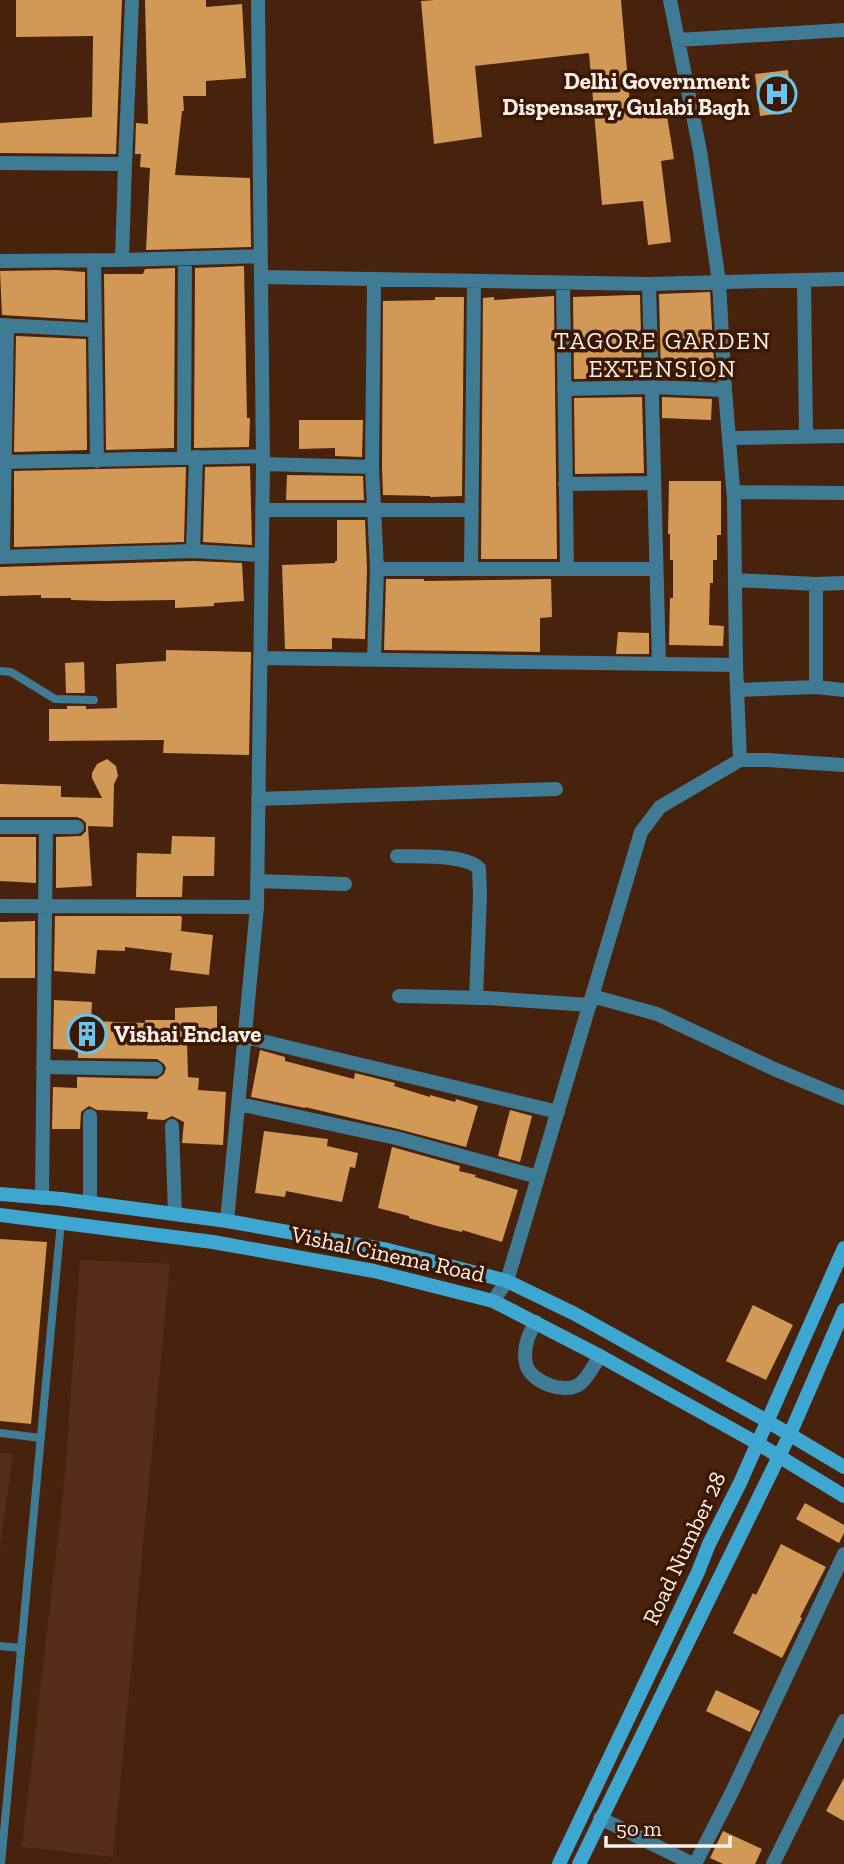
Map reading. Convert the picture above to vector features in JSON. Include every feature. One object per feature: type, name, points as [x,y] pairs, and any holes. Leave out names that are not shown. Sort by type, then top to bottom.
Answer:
[{"type":"street","points":[[122,260],[132,0]]},
{"type":"street","points":[[227,1221],[257,907],[263,460],[258,0]]},
{"type":"street","points":[[670,0],[699,151],[719,282],[724,390],[734,492],[740,760]]},
{"type":"street","points":[[678,40],[844,30]]},
{"type":"street","points":[[0,163],[125,164]]},
{"type":"street","points":[[0,261],[261,256]]},
{"type":"street","points":[[185,258],[193,551]]},
{"type":"street","points":[[94,260],[97,461]]},
{"type":"street","points":[[261,277],[649,284],[844,279]]},
{"type":"street","points":[[374,279],[372,467],[377,569],[374,659]]},
{"type":"street","points":[[804,280],[806,436]]},
{"type":"street","points":[[471,569],[474,281]]},
{"type":"street","points":[[563,283],[567,569]]},
{"type":"street","points":[[649,284],[659,664]]},
{"type":"street","points":[[95,330],[4,326],[1,556],[193,551],[262,555]]},
{"type":"street","points":[[564,388],[653,387],[724,390]]},
{"type":"street","points":[[729,438],[844,436]]},
{"type":"street","points":[[4,462],[190,457],[372,467]]},
{"type":"street","points":[[565,484],[653,483]]},
{"type":"street","points":[[734,492],[844,493]]},
{"type":"street","points":[[262,510],[472,510]]},
{"type":"street","points":[[377,569],[656,569]]},
{"type":"street","points":[[735,580],[844,583]]},
{"type":"street","points":[[816,584],[816,687]]},
{"type":"street","points":[[260,658],[736,665]]},
{"type":"street","points":[[737,690],[816,687],[844,690]]},
{"type":"street","points":[[493,1301],[507,1281],[641,832],[660,807],[740,760],[844,765]]},
{"type":"street","points":[[258,799],[556,789]]},
{"type":"street","points":[[0,827],[76,827]]},
{"type":"street","points":[[42,1198],[46,827]]},
{"type":"street","points":[[397,856],[472,862],[479,868],[476,998]]},
{"type":"street","points":[[257,881],[345,884]]},
{"type":"street","points":[[0,906],[257,907]]},
{"type":"street","points":[[399,996],[591,1000],[657,1014],[774,1069],[844,1098]]},
{"type":"street","points":[[245,1037],[558,1112]]},
{"type":"street","points":[[43,1067],[156,1069]]},
{"type":"street","points":[[239,1104],[396,1138],[538,1177]]},
{"type":"street","points":[[90,1116],[90,1203]]},
{"type":"street","points":[[172,1126],[175,1214]]},
{"type":"street","name":"Vishal Cinema Road","points":[[0,1194],[61,1199],[227,1221],[388,1250],[507,1281],[575,1314],[844,1467]]},
{"type":"street","points":[[61,1199],[61,1222]]},
{"type":"street","name":"Vishal Cinema Road","points":[[0,1215],[213,1242],[374,1270],[493,1301],[600,1356],[757,1443],[844,1496]]},
{"type":"street","name":"Road Number 28","points":[[559,1864],[740,1483],[844,1248]]},
{"type":"street","name":"Road Number 28","points":[[579,1864],[779,1457],[844,1310]]},
{"type":"street","points":[[536,1322],[529,1332],[525,1351],[526,1366],[532,1375],[556,1388],[579,1385],[600,1356]]},
{"type":"street","points":[[600,1818],[694,1864],[732,1792],[844,1554]]},
{"type":"street","points":[[773,1864],[844,1721]]},
{"type":"lane","points":[[0,671],[11,672],[55,699],[94,700]]},
{"type":"lane","points":[[1,1864],[61,1222]]},
{"type":"lane","points":[[0,1433],[41,1438]]},
{"type":"lane","points":[[0,1646],[21,1648]]},
{"type":"shaded area","points":[[80,1260],[170,1264],[113,1857],[22,1847],[65,1476]]},
{"type":"shaded area","points":[[0,1453],[13,1454],[0,1549]]},
{"type":"building","points":[[16,0],[122,0],[116,154],[0,153],[0,123],[92,117],[93,36],[16,37]]},
{"type":"building","points":[[145,0],[206,0],[206,7],[242,4],[246,78],[206,81],[206,96],[183,96],[184,111],[175,175],[250,178],[251,247],[146,250],[150,168],[140,167],[141,154],[135,154],[136,123],[148,124]]},
{"type":"building","points":[[621,0],[631,116],[666,110],[674,159],[661,161],[671,242],[648,245],[643,201],[602,205],[589,53],[475,66],[482,137],[434,144],[421,1]]},
{"type":"building","points":[[788,70],[792,112],[760,116],[755,74]]},
{"type":"building","points":[[244,266],[249,447],[194,448],[195,268]]},
{"type":"building","points":[[175,268],[174,448],[106,450],[104,274],[143,274],[145,269]]},
{"type":"building","points":[[0,271],[85,272],[85,320],[2,315]]},
{"type":"building","points":[[710,292],[715,380],[661,378],[659,294]]},
{"type":"building","points":[[640,295],[642,378],[574,379],[573,297]]},
{"type":"building","points":[[554,296],[557,559],[481,559],[483,298],[494,297],[494,300]]},
{"type":"building","points":[[435,297],[464,297],[462,496],[383,495],[383,301],[435,300]]},
{"type":"building","points":[[16,336],[86,339],[87,450],[14,452]]},
{"type":"building","points":[[642,397],[644,473],[575,474],[574,398]]},
{"type":"building","points":[[662,397],[712,399],[711,420],[662,418]]},
{"type":"building","points":[[299,420],[363,420],[362,457],[335,456],[335,448],[299,449]]},
{"type":"building","points":[[250,466],[252,545],[203,542],[205,467]]},
{"type":"building","points":[[186,467],[184,542],[14,547],[14,471]]},
{"type":"building","points":[[287,475],[363,476],[364,500],[286,500]]},
{"type":"building","points":[[669,481],[721,481],[721,535],[717,535],[717,560],[713,560],[709,625],[724,626],[723,646],[669,645],[673,560],[670,560],[668,534]]},
{"type":"building","points":[[337,520],[365,520],[365,639],[332,638],[332,649],[285,649],[282,565],[335,563]]},
{"type":"building","points":[[193,561],[242,563],[244,601],[175,608],[175,600],[106,601],[41,598],[41,595],[0,596],[0,567]]},
{"type":"building","points":[[386,579],[551,579],[552,617],[540,618],[540,652],[384,650]]},
{"type":"building","points":[[618,632],[649,633],[649,654],[616,654]]},
{"type":"building","points":[[166,650],[251,652],[249,755],[163,753],[164,740],[49,741],[49,709],[67,709],[67,706],[86,706],[86,709],[117,708],[116,664],[166,661]]},
{"type":"building","points":[[84,662],[85,693],[66,693],[65,663]]},
{"type":"building","points":[[107,759],[116,766],[118,776],[114,784],[113,827],[88,826],[92,886],[56,888],[56,837],[81,836],[86,831],[86,823],[77,817],[0,817],[0,784],[61,786],[61,797],[102,798],[92,773],[97,764]]},
{"type":"building","points":[[172,836],[215,837],[214,876],[183,876],[182,897],[136,897],[137,853],[171,854]]},
{"type":"building","points":[[0,837],[36,837],[36,883],[0,881]]},
{"type":"building","points":[[55,916],[181,916],[181,931],[213,935],[209,975],[170,970],[172,953],[125,947],[125,951],[97,950],[95,974],[54,971]]},
{"type":"building","points":[[35,921],[35,978],[0,978],[0,922]]},
{"type":"building","points":[[54,1000],[92,1002],[91,1021],[145,1023],[145,1020],[175,1020],[175,1008],[217,1006],[217,1040],[187,1041],[188,1077],[199,1078],[198,1090],[226,1092],[223,1145],[182,1143],[184,1122],[172,1116],[164,1120],[147,1119],[148,1112],[97,1110],[89,1106],[81,1112],[80,1129],[52,1129],[53,1087],[77,1088],[77,1077],[157,1079],[164,1074],[166,1068],[157,1059],[78,1058],[78,1050],[53,1049]]},
{"type":"building","points":[[260,1050],[285,1057],[285,1061],[354,1079],[355,1073],[395,1083],[394,1086],[430,1097],[455,1102],[456,1099],[478,1106],[466,1147],[305,1107],[251,1097]]},
{"type":"building","points":[[510,1110],[532,1116],[520,1162],[498,1156]]},
{"type":"building","points":[[264,1131],[328,1139],[327,1146],[358,1153],[355,1168],[350,1167],[342,1202],[286,1191],[285,1197],[255,1193]]},
{"type":"building","points":[[392,1147],[460,1166],[459,1171],[518,1190],[502,1242],[378,1208]]},
{"type":"building","points":[[0,1239],[47,1242],[31,1424],[0,1421]]},
{"type":"building","points":[[753,1305],[793,1325],[766,1380],[726,1361]]},
{"type":"building","points":[[805,1503],[844,1525],[844,1533],[839,1543],[796,1519]]},
{"type":"building","points":[[781,1544],[826,1567],[782,1658],[733,1633],[753,1593],[756,1595]]},
{"type":"building","points":[[716,1690],[760,1711],[750,1732],[706,1711]]},
{"type":"building","points":[[844,1778],[844,1821],[826,1811]]},
{"type":"building","points":[[723,1831],[762,1849],[755,1864],[723,1864],[710,1858]]},
{"type":"place","name":"Delhi Government Dispensary, Gulabi Bagh","points":[[777,94]]},
{"type":"place","name":"Vishai Enclave","points":[[87,1034]]},
{"type":"district","name":"TAGORE GARDEN EXTENSION","points":[[663,354]]}]
